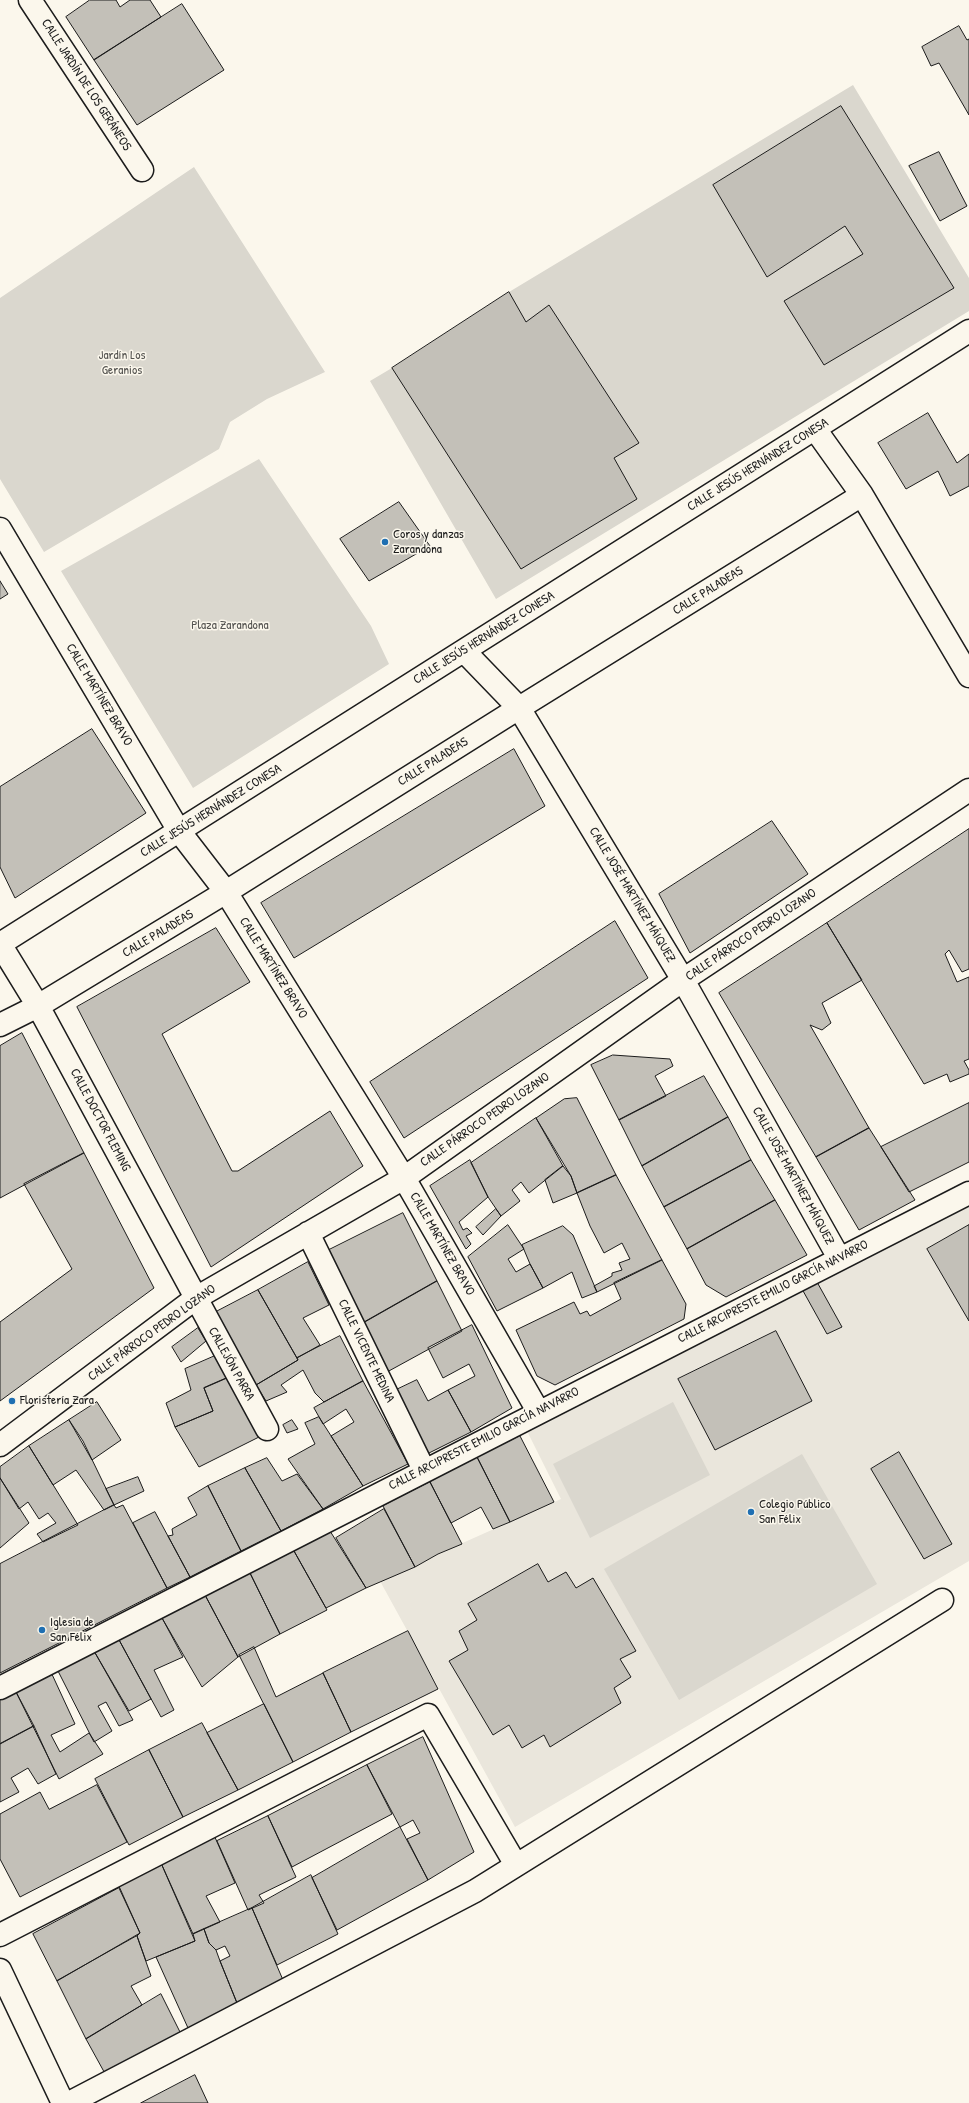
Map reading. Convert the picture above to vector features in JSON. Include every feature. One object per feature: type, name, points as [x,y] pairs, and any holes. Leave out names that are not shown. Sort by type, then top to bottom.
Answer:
[{"type":"street","name":"CALLE JARDÍN DE LOS GERÁNEOS","points":[[30,0],[142,170]]},
{"type":"street","name":"CALLE JESÚS HERNÁNDEZ CONESA","points":[[0,944],[969,331]]},
{"type":"street","points":[[815,429],[862,495],[969,676]]},
{"type":"street","name":"CALLE PALADEAS","points":[[0,1025],[38,1006],[226,892],[862,495]]},
{"type":"street","name":"CALLE MARTÍNEZ BRAVO","points":[[0,529],[179,831],[226,892],[404,1178],[538,1411]]},
{"type":"street","name":"CALLE JOSÉ MARTÍNEZ MÁIQUEZ","points":[[464,651],[519,708],[683,980],[839,1258]]},
{"type":"street","name":"CALLE PÁRROCO PEDRO LOZANO","points":[[0,1445],[196,1298],[404,1178],[683,980],[969,790]]},
{"type":"street","name":"CALLE DOCTOR FLEMING","points":[[0,944],[38,1006],[196,1298]]},
{"type":"street","name":"CALLE ARCIPRESTE EMILIO GARCÍA NAVARRO","points":[[0,1688],[538,1411],[969,1193]]},
{"type":"street","name":"CALLE VICENTE MEDINA","points":[[308,1233],[424,1470]]},
{"type":"street","name":"CALLEJÓN PARRA","points":[[196,1298],[267,1429]]},
{"type":"street","points":[[69,2103],[468,1895],[942,1600]]},
{"type":"street","points":[[0,1935],[428,1715],[516,1866]]},
{"type":"street","points":[[0,1970],[63,2103]]},
{"type":"shaded area","name":"Colegio Público San Félix","points":[[969,1205],[969,1561],[515,1827],[380,1581],[415,1567],[438,1554],[561,1499],[527,1431]]},
{"type":"green space","points":[[853,85],[969,278],[969,311],[496,599],[370,381],[509,292]]},
{"type":"green space","name":"Jardín Los Geranios","points":[[194,167],[325,372],[267,399],[230,422],[219,449],[44,552],[0,479],[0,298]]},
{"type":"green space","name":"Plaza Zarandona","points":[[259,459],[371,626],[389,664],[193,788],[61,571]]},
{"type":"green space","points":[[673,1402],[710,1475],[590,1538],[553,1464]]},
{"type":"green space","points":[[802,1454],[877,1584],[679,1700],[604,1569]]},
{"type":"building","points":[[90,0],[116,0],[120,7],[130,0],[150,0],[161,17],[94,60],[66,17]]},
{"type":"building","points":[[182,4],[224,70],[137,125],[94,60]]},
{"type":"building","points":[[959,26],[967,40],[969,39],[969,115],[939,63],[931,66],[922,47]]},
{"type":"building","points":[[841,106],[954,288],[824,365],[784,301],[863,254],[845,226],[767,277],[713,185]]},
{"type":"building","points":[[939,152],[967,206],[940,221],[909,166]]},
{"type":"building","points":[[509,292],[526,322],[549,305],[639,443],[614,458],[637,499],[521,569],[392,368]]},
{"type":"building","points":[[928,413],[957,463],[969,454],[969,486],[950,496],[938,471],[906,489],[878,443]]},
{"type":"building","name":"Coros y danzas Zarandona","points":[[399,502],[430,546],[369,581],[340,539]]},
{"type":"building","points":[[0,581],[8,594],[0,599]]},
{"type":"building","points":[[92,729],[146,813],[15,898],[0,867],[0,787]]},
{"type":"building","points":[[514,749],[545,806],[294,958],[261,903]]},
{"type":"building","points":[[772,821],[808,874],[690,953],[659,894]]},
{"type":"building","points":[[969,829],[969,969],[962,972],[949,950],[945,954],[957,982],[969,977],[969,1059],[964,1061],[969,1070],[969,1074],[950,1082],[947,1074],[924,1084],[827,923]]},
{"type":"building","points":[[615,921],[648,978],[404,1138],[370,1082]]},
{"type":"building","points":[[827,923],[862,980],[822,1003],[831,1023],[822,1030],[810,1025],[869,1128],[816,1157],[719,993]]},
{"type":"building","points":[[216,928],[250,982],[162,1034],[232,1171],[238,1171],[330,1111],[363,1166],[211,1267],[77,1007]]},
{"type":"building","points":[[22,1033],[84,1153],[0,1198],[0,1046]]},
{"type":"building","points":[[613,1055],[670,1059],[673,1066],[655,1076],[666,1096],[619,1120],[591,1065]]},
{"type":"building","points":[[704,1076],[728,1117],[642,1166],[619,1120]]},
{"type":"building","points":[[577,1098],[616,1175],[577,1193],[571,1176],[536,1118],[564,1099]]},
{"type":"building","points":[[969,1103],[969,1162],[909,1192],[881,1147]]},
{"type":"building","points":[[728,1117],[751,1160],[664,1207],[642,1166]]},
{"type":"building","points":[[536,1118],[563,1166],[529,1193],[521,1182],[512,1190],[520,1201],[501,1216],[488,1197],[471,1163]]},
{"type":"building","points":[[869,1128],[915,1200],[859,1230],[816,1157]]},
{"type":"building","points":[[84,1153],[154,1288],[0,1401],[0,1322],[72,1269],[24,1184]]},
{"type":"building","points":[[470,1160],[488,1197],[459,1222],[463,1230],[467,1228],[472,1233],[466,1236],[471,1244],[466,1249],[430,1186]]},
{"type":"building","points":[[751,1160],[775,1200],[687,1249],[664,1207]]},
{"type":"building","points":[[563,1166],[571,1176],[577,1193],[553,1203],[545,1180]]},
{"type":"building","points":[[616,1175],[662,1260],[597,1292],[594,1286],[612,1276],[612,1273],[622,1270],[619,1263],[630,1259],[622,1243],[604,1253],[590,1226],[577,1193]]},
{"type":"building","points":[[775,1200],[807,1255],[726,1297],[706,1285],[687,1249]]},
{"type":"building","points":[[496,1209],[501,1216],[483,1235],[476,1227]]},
{"type":"building","points":[[403,1213],[437,1281],[363,1323],[329,1250]]},
{"type":"building","points":[[508,1225],[524,1249],[508,1259],[516,1272],[530,1264],[543,1288],[497,1311],[468,1257]]},
{"type":"building","points":[[969,1225],[969,1321],[927,1249]]},
{"type":"building","points":[[563,1226],[573,1235],[597,1292],[582,1298],[572,1272],[543,1288],[522,1245]]},
{"type":"building","points":[[662,1260],[686,1304],[684,1319],[555,1385],[537,1376],[516,1330],[574,1302],[580,1314],[587,1311],[590,1316],[621,1299],[614,1283]]},
{"type":"building","points":[[308,1262],[329,1305],[303,1318],[320,1345],[297,1358],[258,1290]]},
{"type":"building","points":[[437,1281],[462,1331],[387,1372],[363,1323]]},
{"type":"building","points":[[817,1282],[842,1327],[827,1334],[802,1289]]},
{"type":"building","points":[[258,1290],[298,1360],[256,1385],[214,1313]]},
{"type":"building","points":[[472,1325],[512,1408],[471,1432],[448,1390],[475,1376],[469,1364],[443,1378],[428,1348]]},
{"type":"building","points":[[198,1328],[206,1341],[181,1362],[172,1347]]},
{"type":"building","points":[[776,1331],[812,1401],[715,1450],[678,1379]]},
{"type":"building","points":[[340,1336],[363,1381],[324,1402],[315,1393],[303,1370],[281,1385],[287,1392],[266,1401],[256,1385],[298,1360],[297,1358]]},
{"type":"building","points":[[215,1356],[227,1378],[204,1388],[213,1411],[175,1427],[166,1403],[191,1390],[185,1369]]},
{"type":"building","points":[[227,1378],[259,1437],[199,1467],[175,1427],[213,1411],[204,1388]]},
{"type":"building","points":[[417,1380],[428,1401],[448,1390],[471,1432],[427,1454],[394,1391]]},
{"type":"building","points":[[363,1381],[408,1464],[363,1486],[331,1436],[354,1422],[346,1409],[323,1424],[314,1408]]},
{"type":"building","points":[[97,1402],[121,1440],[92,1460],[69,1420]]},
{"type":"building","points":[[319,1417],[363,1486],[323,1509],[288,1459],[315,1444],[305,1423]]},
{"type":"building","points":[[69,1420],[83,1441],[114,1505],[104,1510],[76,1470],[53,1485],[29,1446]]},
{"type":"building","points":[[292,1420],[298,1429],[287,1433],[283,1425]]},
{"type":"building","points":[[520,1436],[554,1502],[510,1522],[477,1457]]},
{"type":"building","points":[[29,1446],[78,1525],[43,1542],[37,1534],[56,1523],[48,1513],[39,1519],[28,1502],[19,1509],[0,1478],[0,1467]]},
{"type":"building","points":[[899,1452],[952,1544],[924,1559],[871,1469]]},
{"type":"building","points":[[477,1457],[510,1522],[493,1529],[481,1507],[451,1523],[430,1482]]},
{"type":"building","points":[[267,1458],[282,1481],[297,1474],[323,1509],[281,1531],[245,1468]]},
{"type":"building","points":[[245,1468],[281,1531],[241,1551],[208,1486]]},
{"type":"building","points":[[138,1477],[144,1491],[114,1505],[106,1489]]},
{"type":"building","points":[[0,1478],[29,1523],[0,1548]]},
{"type":"building","points":[[430,1482],[462,1544],[438,1554],[415,1567],[383,1506]]},
{"type":"building","points":[[208,1486],[241,1551],[190,1577],[168,1536],[173,1535],[172,1529],[197,1515],[188,1498]]},
{"type":"building","name":"Iglesia de San Félix","points":[[114,1505],[116,1508],[123,1505],[167,1588],[0,1673],[0,1564]]},
{"type":"building","points":[[384,1509],[415,1567],[366,1588],[336,1538]]},
{"type":"building","points":[[155,1512],[190,1577],[167,1588],[133,1523]]},
{"type":"building","points":[[330,1531],[366,1588],[326,1608],[294,1551]]},
{"type":"building","points":[[294,1551],[327,1610],[280,1634],[250,1573]]},
{"type":"building","points":[[538,1564],[548,1582],[566,1572],[576,1588],[593,1578],[636,1651],[620,1659],[631,1677],[614,1688],[621,1703],[550,1747],[544,1735],[522,1748],[509,1725],[493,1735],[449,1661],[468,1650],[459,1631],[477,1620],[468,1604]]},
{"type":"building","points":[[250,1573],[280,1634],[238,1657],[205,1595]]},
{"type":"building","points":[[205,1595],[238,1657],[202,1687],[162,1618]]},
{"type":"building","points":[[162,1618],[183,1657],[154,1670],[174,1710],[161,1717],[118,1638]]},
{"type":"building","points":[[408,1631],[438,1689],[351,1732],[323,1673]]},
{"type":"building","points":[[118,1638],[151,1699],[129,1711],[94,1651]]},
{"type":"building","points":[[254,1647],[276,1697],[323,1673],[351,1732],[293,1762],[239,1655]]},
{"type":"building","points":[[94,1651],[133,1720],[119,1726],[106,1702],[98,1706],[112,1731],[94,1742],[58,1671]]},
{"type":"building","points":[[50,1670],[75,1724],[51,1735],[60,1752],[89,1733],[103,1754],[59,1779],[15,1690]]},
{"type":"building","points":[[15,1690],[34,1726],[0,1744],[0,1699]]},
{"type":"building","points":[[264,1704],[293,1762],[238,1790],[207,1733]]},
{"type":"building","points":[[202,1723],[238,1790],[183,1817],[149,1750]]},
{"type":"building","points":[[34,1726],[56,1774],[38,1784],[28,1768],[11,1778],[19,1792],[0,1802],[0,1744]]},
{"type":"building","points":[[423,1737],[474,1852],[428,1880],[407,1839],[420,1833],[413,1820],[400,1827],[367,1765]]},
{"type":"building","points":[[149,1750],[183,1817],[129,1845],[95,1779]]},
{"type":"building","points":[[367,1765],[392,1814],[292,1867],[268,1816]]},
{"type":"building","points":[[97,1785],[127,1842],[20,1897],[0,1859],[0,1814],[40,1792],[49,1809]]},
{"type":"building","points":[[268,1816],[296,1877],[259,1895],[264,1903],[248,1910],[217,1841]]},
{"type":"building","points":[[400,1827],[428,1880],[337,1930],[312,1878]]},
{"type":"building","points":[[214,1835],[235,1883],[206,1896],[220,1922],[193,1934],[161,1863]]},
{"type":"building","points":[[161,1863],[195,1941],[146,1961],[137,1936],[140,1933],[118,1884]]},
{"type":"building","points":[[311,1875],[338,1934],[277,1965],[252,1908]]},
{"type":"building","points":[[119,1888],[140,1933],[57,1981],[33,1934]]},
{"type":"building","points":[[252,1908],[283,1980],[237,2003],[220,1961],[230,1956],[225,1946],[216,1950],[209,1943],[204,1929]]},
{"type":"building","points":[[204,1929],[209,1943],[216,1950],[237,2003],[188,2028],[156,1957],[195,1941],[193,1934]]},
{"type":"building","points":[[137,1936],[151,1976],[131,1986],[142,2005],[86,2039],[57,1981]]},
{"type":"building","points":[[161,1994],[183,2038],[108,2079],[86,2039]]},
{"type":"building","points":[[195,2075],[208,2103],[141,2103]]},
{"type":"place","name":"Coros y danzas Zarandona","points":[[385,542]]},
{"type":"place","name":"Floristería Zara","points":[[12,1401]]},
{"type":"place","name":"Colegio Público San Félix","points":[[751,1512]]},
{"type":"place","name":"Iglesia de San Félix","points":[[42,1630]]}]
